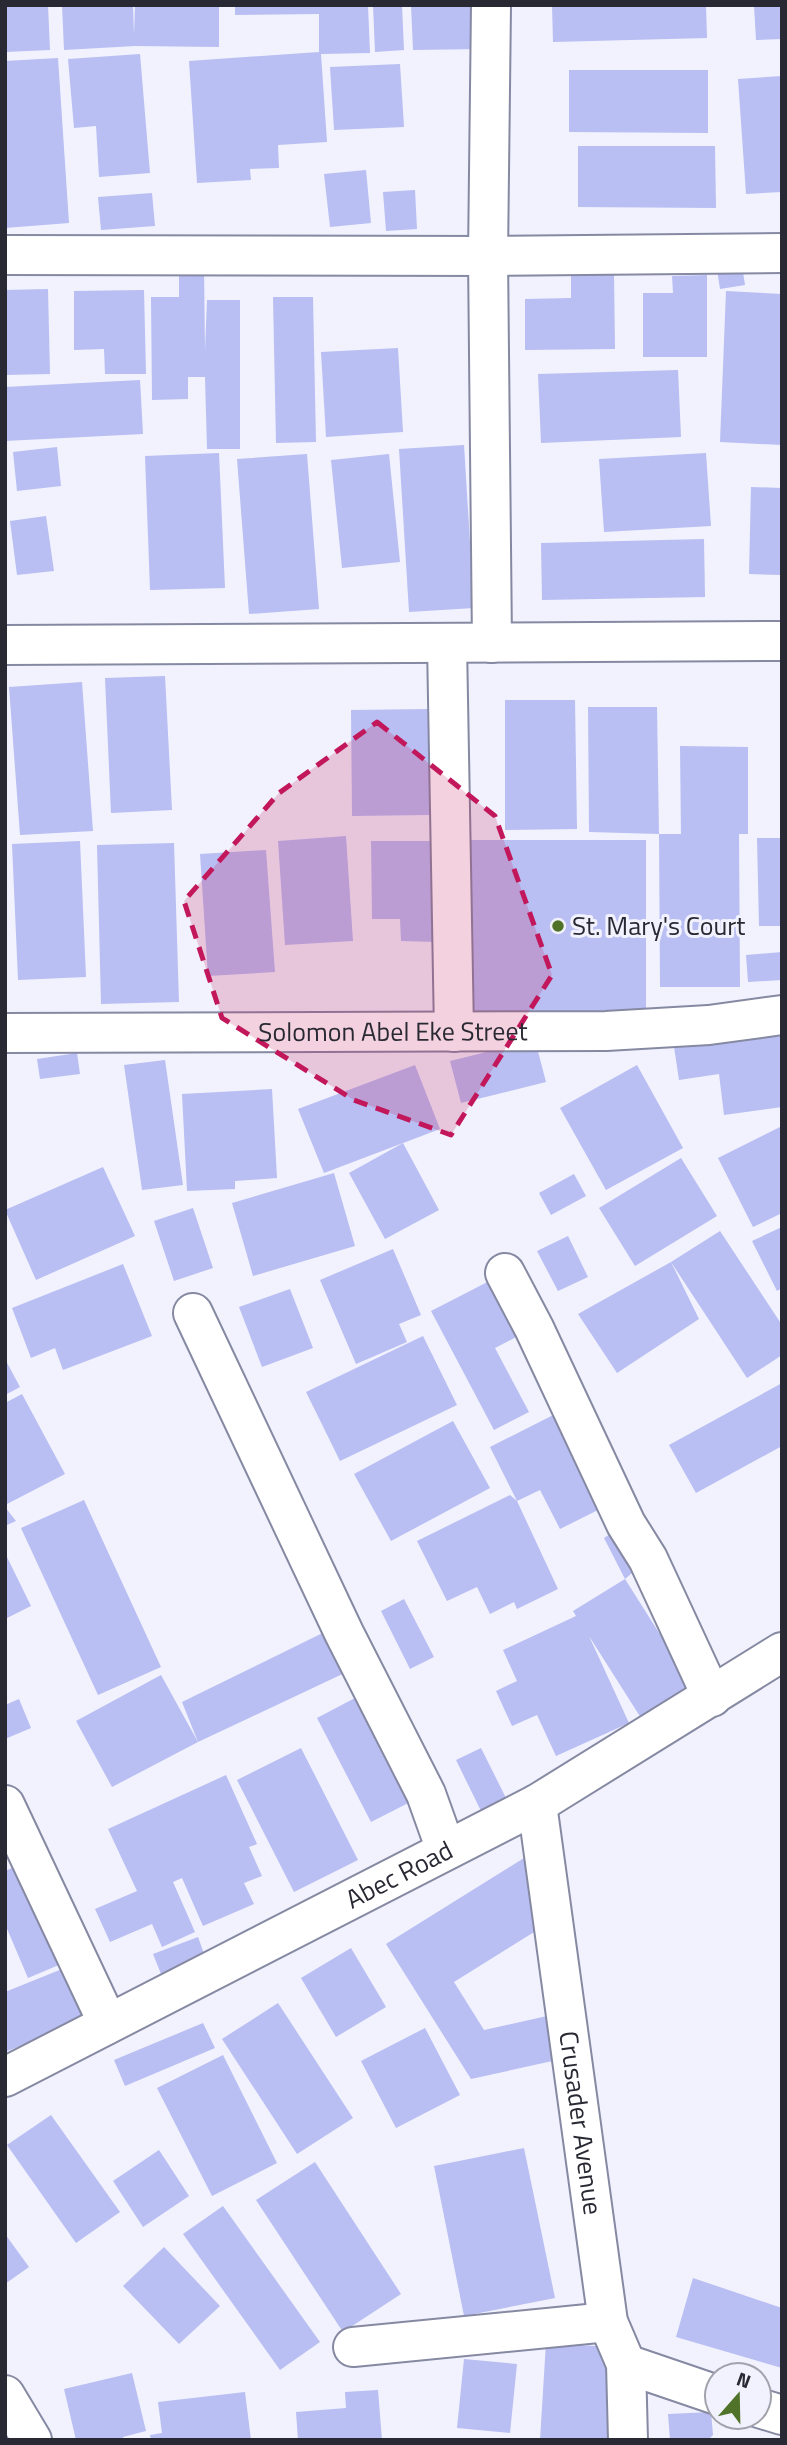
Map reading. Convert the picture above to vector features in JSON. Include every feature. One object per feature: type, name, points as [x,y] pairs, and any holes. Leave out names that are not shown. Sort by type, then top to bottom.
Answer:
[{"type":"street","points":[[491,5],[488,256],[492,643]]},
{"type":"street","points":[[5,255],[488,256],[782,253]]},
{"type":"street","points":[[5,645],[782,641]]},
{"type":"street","points":[[447,643],[454,1032]]},
{"type":"street","name":"Solomon Abel Eke Street","points":[[5,1033],[606,1031],[709,1025],[782,1015]]},
{"type":"street","points":[[505,1273],[534,1328],[626,1524],[648,1559],[712,1697]]},
{"type":"street","points":[[193,1313],[344,1633],[426,1794],[446,1850]]},
{"type":"street","name":"Abec Road","points":[[5,2077],[537,1804],[782,1652]]},
{"type":"street","name":"Crusader Avenue","points":[[537,1804],[608,2322],[626,2364],[628,2440]]},
{"type":"street","points":[[5,1805],[103,2013],[106,2025]]},
{"type":"street","points":[[353,2347],[608,2322]]},
{"type":"street","points":[[626,2364],[703,2390]]},
{"type":"street","points":[[5,2395],[32,2440]]},
{"type":"highlighted area","points":[[377,722],[495,816],[552,975],[451,1135],[354,1100],[222,1018],[184,901],[279,793]]},
{"type":"building","points":[[5,5],[48,5],[50,50],[5,52]]},
{"type":"building","points":[[62,5],[133,5],[134,35],[135,5],[219,5],[219,47],[135,46],[64,50]]},
{"type":"building","points":[[235,5],[368,5],[370,53],[321,54],[327,142],[278,145],[279,168],[250,169],[251,180],[197,183],[189,61],[319,52],[319,14],[235,15]]},
{"type":"building","points":[[373,5],[402,5],[404,50],[375,52]]},
{"type":"building","points":[[411,5],[480,5],[482,49],[413,50]]},
{"type":"building","points":[[552,5],[706,5],[707,38],[553,42]]},
{"type":"building","points":[[754,5],[782,5],[782,39],[756,40]]},
{"type":"building","points":[[140,54],[150,173],[99,177],[96,126],[74,128],[68,59]]},
{"type":"building","points":[[58,58],[69,223],[5,228],[5,61]]},
{"type":"building","points":[[400,64],[404,127],[334,130],[330,67]]},
{"type":"building","points":[[569,70],[708,70],[708,133],[569,132]]},
{"type":"building","points":[[782,76],[782,192],[746,194],[738,79]]},
{"type":"building","points":[[578,146],[715,146],[716,208],[578,207]]},
{"type":"building","points":[[366,170],[371,223],[330,227],[324,174]]},
{"type":"building","points":[[415,190],[417,229],[386,231],[383,192]]},
{"type":"building","points":[[152,193],[155,226],[101,230],[98,197]]},
{"type":"building","points":[[741,259],[745,285],[720,289],[716,263]]},
{"type":"building","points":[[179,266],[204,266],[205,351],[207,300],[240,300],[240,449],[207,449],[205,377],[188,377],[188,399],[152,400],[151,297],[179,297]]},
{"type":"building","points":[[614,274],[615,349],[525,350],[525,299],[571,298],[571,275]]},
{"type":"building","points":[[707,275],[707,357],[643,357],[643,293],[673,293],[672,276]]},
{"type":"building","points":[[48,289],[50,374],[5,375],[5,290]]},
{"type":"building","points":[[144,290],[146,374],[105,374],[104,349],[74,350],[74,291]]},
{"type":"building","points":[[726,291],[782,294],[782,445],[720,442]]},
{"type":"building","points":[[273,297],[313,297],[316,442],[276,443]]},
{"type":"building","points":[[398,348],[403,432],[326,437],[321,352]]},
{"type":"building","points":[[678,370],[681,437],[541,443],[538,374]]},
{"type":"building","points":[[140,380],[143,434],[5,441],[5,387]]},
{"type":"building","points":[[464,445],[474,608],[409,612],[399,449]]},
{"type":"building","points":[[57,447],[61,486],[17,491],[13,452]]},
{"type":"building","points":[[219,453],[225,588],[150,590],[145,456]]},
{"type":"building","points":[[706,453],[711,526],[604,532],[599,459]]},
{"type":"building","points":[[307,454],[319,609],[249,614],[237,459]]},
{"type":"building","points":[[389,454],[400,562],[342,568],[331,460]]},
{"type":"building","points":[[751,487],[782,488],[782,575],[749,574]]},
{"type":"building","points":[[46,516],[54,571],[17,575],[10,521]]},
{"type":"building","points":[[704,539],[705,597],[542,600],[541,543]]},
{"type":"building","points":[[165,676],[172,810],[111,813],[105,678]]},
{"type":"building","points":[[82,682],[93,831],[20,835],[9,687]]},
{"type":"building","points":[[505,700],[575,700],[577,829],[505,830]]},
{"type":"building","points":[[588,707],[657,707],[659,834],[589,832]]},
{"type":"building","points":[[429,709],[430,815],[352,816],[351,710]]},
{"type":"building","points":[[680,746],[748,747],[748,834],[739,834],[740,987],[660,987],[659,834],[681,834]]},
{"type":"building","points":[[346,836],[353,941],[285,945],[278,841]]},
{"type":"building","points":[[757,838],[782,838],[782,926],[759,926]]},
{"type":"building","name":"St. Mary's Court","points":[[469,840],[646,840],[646,1012],[471,1012]]},
{"type":"building","points":[[80,841],[86,977],[18,980],[12,844]]},
{"type":"building","points":[[371,841],[435,841],[436,942],[401,941],[400,919],[372,919]]},
{"type":"building","points":[[174,843],[179,1002],[101,1004],[97,845]]},
{"type":"building","points":[[266,850],[275,972],[208,976],[200,854]]},
{"type":"building","points":[[782,952],[782,980],[748,982],[746,955]]},
{"type":"building","points":[[782,1027],[782,1107],[724,1115],[719,1074],[679,1080],[673,1040]]},
{"type":"building","points":[[535,1040],[546,1082],[461,1103],[450,1061]]},
{"type":"building","points":[[77,1053],[80,1074],[40,1079],[37,1059]]},
{"type":"building","points":[[165,1060],[183,1185],[142,1190],[124,1065]]},
{"type":"building","points":[[415,1065],[440,1129],[324,1173],[298,1109]]},
{"type":"building","points":[[637,1065],[683,1148],[606,1190],[560,1108]]},
{"type":"building","points":[[272,1089],[277,1178],[235,1181],[235,1189],[187,1191],[182,1094]]},
{"type":"building","points":[[782,1126],[782,1213],[753,1227],[718,1158]]},
{"type":"building","points":[[403,1143],[439,1210],[385,1239],[349,1173]]},
{"type":"building","points":[[681,1158],[717,1216],[635,1266],[599,1208]]},
{"type":"building","points":[[103,1167],[135,1236],[36,1280],[5,1210]]},
{"type":"building","points":[[334,1173],[355,1246],[253,1276],[232,1203]]},
{"type":"building","points":[[574,1174],[586,1196],[551,1215],[539,1193]]},
{"type":"building","points":[[193,1208],[213,1268],[174,1281],[154,1221]]},
{"type":"building","points":[[782,1227],[782,1288],[777,1291],[752,1241]]},
{"type":"building","points":[[720,1231],[782,1325],[782,1355],[747,1378],[671,1262]]},
{"type":"building","points":[[568,1236],[588,1277],[558,1291],[537,1251]]},
{"type":"building","points":[[393,1249],[421,1315],[399,1324],[407,1342],[356,1364],[320,1280]]},
{"type":"building","points":[[671,1262],[699,1319],[617,1373],[578,1314]]},
{"type":"building","points":[[123,1264],[152,1336],[63,1370],[55,1348],[31,1358],[12,1308]]},
{"type":"building","points":[[505,1273],[534,1328],[495,1348],[529,1412],[494,1430],[431,1311]]},
{"type":"building","points":[[290,1289],[313,1348],[262,1367],[239,1307]]},
{"type":"building","points":[[423,1336],[457,1405],[340,1461],[306,1392]]},
{"type":"building","points":[[5,1359],[20,1387],[5,1395]]},
{"type":"building","points":[[782,1383],[782,1446],[696,1493],[669,1445]]},
{"type":"building","points":[[22,1394],[65,1474],[5,1505],[5,1403]]},
{"type":"building","points":[[569,1407],[600,1509],[560,1529],[540,1490],[517,1501],[490,1447]]},
{"type":"building","points":[[453,1421],[490,1488],[391,1541],[354,1474]]},
{"type":"building","points":[[510,1495],[517,1501],[558,1589],[517,1609],[514,1602],[490,1614],[477,1587],[447,1601],[417,1541]]},
{"type":"building","points":[[84,1500],[161,1667],[98,1695],[21,1528]]},
{"type":"building","points":[[5,1507],[16,1521],[5,1526]]},
{"type":"building","points":[[626,1524],[648,1559],[625,1579],[604,1538]]},
{"type":"building","points":[[5,1553],[31,1606],[5,1619]]},
{"type":"building","points":[[625,1579],[692,1685],[641,1718],[589,1636],[629,1723],[556,1756],[537,1715],[512,1726],[496,1691],[517,1681],[503,1650],[576,1616],[573,1611]]},
{"type":"building","points":[[404,1599],[434,1657],[410,1669],[381,1611]]},
{"type":"building","points":[[349,1620],[370,1661],[198,1742],[182,1702]]},
{"type":"building","points":[[161,1675],[198,1742],[112,1787],[76,1721]]},
{"type":"building","points":[[372,1689],[426,1794],[371,1822],[317,1718]]},
{"type":"building","points":[[19,1699],[31,1728],[5,1739],[5,1705]]},
{"type":"building","points":[[301,1748],[358,1860],[294,1892],[237,1780]]},
{"type":"building","points":[[481,1748],[507,1800],[482,1813],[456,1760]]},
{"type":"building","points":[[226,1775],[257,1844],[249,1847],[262,1876],[244,1883],[254,1904],[203,1926],[182,1878],[173,1882],[195,1932],[162,1947],[152,1924],[110,1942],[95,1909],[137,1891],[108,1829]]},
{"type":"building","points":[[49,1852],[92,1951],[28,1978],[5,1924],[5,1871]]},
{"type":"building","points":[[532,1853],[568,1911],[454,1982],[484,2030],[547,2016],[557,2060],[471,2079],[386,1944]]},
{"type":"building","points":[[198,1937],[207,1962],[163,1979],[153,1954]]},
{"type":"building","points":[[351,1948],[386,2007],[336,2037],[301,1978]]},
{"type":"building","points":[[82,1961],[103,2013],[5,2052],[5,1992]]},
{"type":"building","points":[[278,2003],[353,2118],[297,2154],[222,2039]]},
{"type":"building","points":[[203,2023],[215,2048],[125,2086],[114,2060]]},
{"type":"building","points":[[425,2028],[460,2095],[396,2128],[361,2061]]},
{"type":"building","points":[[223,2055],[277,2163],[212,2196],[157,2088]]},
{"type":"building","points":[[51,2115],[120,2212],[76,2243],[7,2145]]},
{"type":"building","points":[[524,2148],[555,2298],[464,2316],[434,2166]]},
{"type":"building","points":[[159,2150],[189,2196],[143,2227],[113,2181]]},
{"type":"building","points":[[315,2162],[401,2294],[343,2332],[256,2200]]},
{"type":"building","points":[[223,2206],[320,2342],[280,2370],[183,2234]]},
{"type":"building","points":[[5,2234],[29,2267],[5,2284]]},
{"type":"building","points":[[164,2247],[220,2306],[179,2344],[123,2286]]},
{"type":"building","points":[[693,2278],[782,2308],[782,2368],[773,2365],[773,2361],[758,2361],[676,2337]]},
{"type":"building","points":[[546,2343],[612,2347],[607,2440],[540,2440]]},
{"type":"building","points":[[464,2359],[517,2364],[510,2433],[457,2428]]},
{"type":"building","points":[[132,2373],[146,2431],[123,2437],[123,2440],[76,2440],[64,2389]]},
{"type":"building","points":[[378,2390],[382,2440],[298,2440],[296,2412],[346,2408],[345,2392]]},
{"type":"building","points":[[245,2392],[251,2440],[151,2440],[150,2435],[162,2433],[158,2402]]},
{"type":"building","points":[[703,2412],[703,2431],[713,2431],[713,2435],[708,2440],[670,2440],[668,2414]]},
{"type":"place","name":"St. Mary's Court","points":[[558,926]]}]
